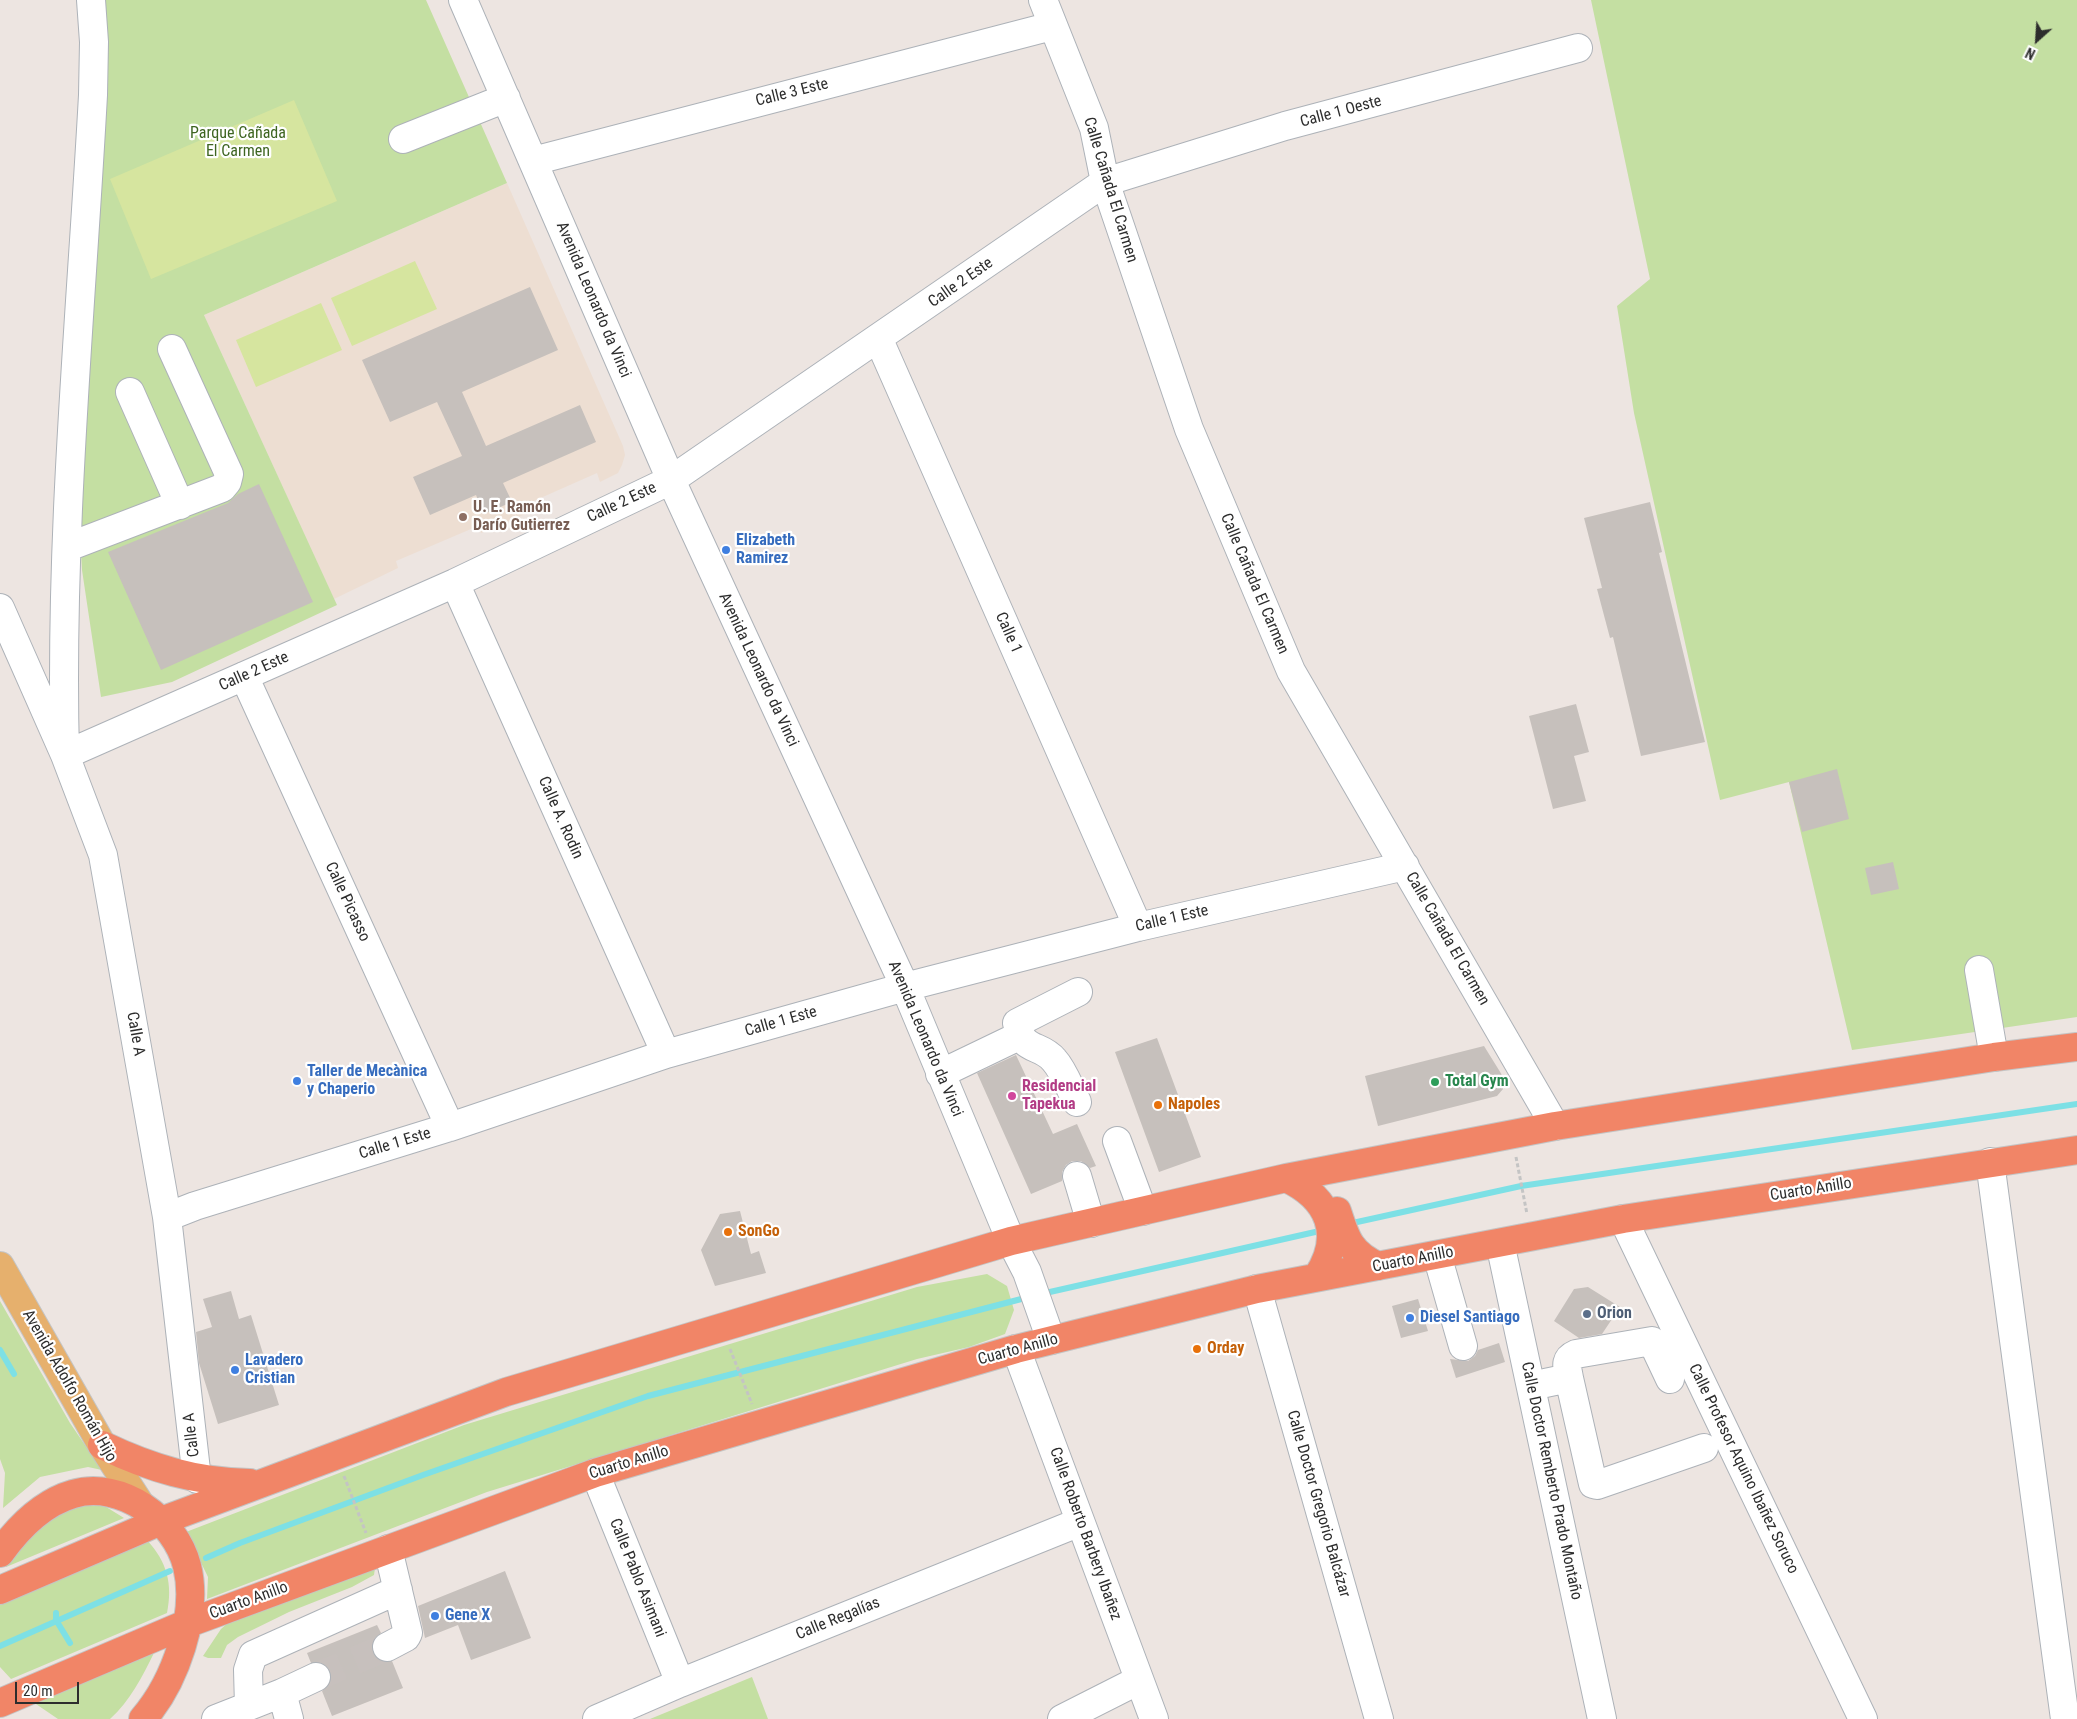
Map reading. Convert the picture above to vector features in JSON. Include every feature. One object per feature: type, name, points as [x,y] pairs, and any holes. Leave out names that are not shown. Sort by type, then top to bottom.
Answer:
[{"type":"highway","points":[[0,1590],[161,1521],[506,1392],[1011,1241],[1286,1178],[1555,1126],[1994,1057],[2077,1047]]},
{"type":"highway","name":"Cuarto Anillo","points":[[0,1703],[186,1624],[594,1473],[1016,1349],[1257,1289],[1623,1219],[2077,1150]]},
{"type":"highway","points":[[1317,1277],[1326,1264],[1331,1250],[1334,1221],[1333,1194],[1335,1179],[1342,1167]]},
{"type":"highway","points":[[1286,1178],[1308,1190],[1334,1221],[1351,1247],[1363,1259],[1378,1266]]},
{"type":"highway","points":[[102,1445],[132,1460],[177,1475],[197,1479],[261,1483]]},
{"type":"highway","points":[[0,1554],[19,1530],[38,1513],[73,1494],[86,1492],[114,1494],[140,1504],[161,1521],[176,1541],[187,1564],[190,1587],[186,1624],[179,1650],[162,1691],[143,1719]]},
{"type":"highway","points":[[0,1708],[10,1719]]},
{"type":"main road","name":"Avenida Adolfo Román Hijo","points":[[0,1266],[102,1445],[140,1504]]},
{"type":"main road","points":[[162,1691],[164,1719]]},
{"type":"street","points":[[65,755],[63,666],[68,548],[93,96],[94,42],[91,0]]},
{"type":"street","name":"Avenida Leonardo da Vinci","points":[[463,0],[671,480],[905,987],[1011,1241],[1027,1272],[1051,1340]]},
{"type":"street","name":"Calle Cañada El Carmen","points":[[1044,0],[1052,26],[1094,128],[1105,182],[1189,429],[1290,672],[1405,866],[1555,1126]]},
{"type":"street","name":"Calle 3 Este","points":[[534,161],[1052,26]]},
{"type":"street","name":"Calle 1 Oeste","points":[[1105,182],[1285,126],[1578,48]]},
{"type":"street","points":[[402,138],[506,98]]},
{"type":"street","name":"Calle 2 Este","points":[[65,755],[455,583],[671,480],[879,340],[1105,182]]},
{"type":"street","name":"Calle 1","points":[[879,340],[1138,926]]},
{"type":"street","points":[[68,548],[222,488],[227,482],[229,474],[172,349]]},
{"type":"street","points":[[130,392],[180,505]]},
{"type":"street","name":"Calle A. Rodin","points":[[455,583],[666,1054]]},
{"type":"street","name":"Calle A","points":[[0,608],[65,755],[103,855],[167,1217],[197,1479]]},
{"type":"street","name":"Calle Picasso","points":[[244,676],[450,1127]]},
{"type":"street","name":"Calle 1 Este","points":[[167,1217],[194,1206],[450,1127],[666,1054],[905,987],[1138,926],[1405,866]]},
{"type":"street","points":[[1979,970],[1994,1057]]},
{"type":"street","points":[[1077,1102],[1055,1060],[1033,1048],[1019,1036],[1018,1021],[1078,992]]},
{"type":"street","points":[[940,1074],[1019,1036]]},
{"type":"street","points":[[1117,1141],[1143,1211]]},
{"type":"street","points":[[1990,1162],[2065,1719]]},
{"type":"street","points":[[1077,1176],[1091,1223]]},
{"type":"street","name":"Calle Profesor Aquino Ibañez Soruco","points":[[1623,1219],[1863,1719]]},
{"type":"street","name":"Calle Doctor Remberto Prado Montaño","points":[[1500,1243],[1602,1719]]},
{"type":"street","points":[[1437,1255],[1463,1346]]},
{"type":"street","name":"Calle Doctor Gregorio Balcázar","points":[[1257,1289],[1379,1719]]},
{"type":"street","points":[[1687,1353],[1666,1370],[1652,1341],[1576,1354],[1570,1356],[1566,1362],[1593,1484],[1597,1485],[1704,1448]]},
{"type":"street","name":"Calle Roberto Barbery Ibañez","points":[[1016,1349],[1154,1719]]},
{"type":"street","points":[[1531,1386],[1569,1378]]},
{"type":"street","name":"Calle Pablo Asimani","points":[[594,1473],[680,1683]]},
{"type":"street","name":"Calle Regalías","points":[[597,1719],[680,1683],[1080,1522]]},
{"type":"street","points":[[386,1647],[408,1633],[388,1549]]},
{"type":"street","points":[[230,1715],[253,1655],[398,1590]]},
{"type":"street","points":[[230,1715],[316,1677]]},
{"type":"street","points":[[1062,1719],[1139,1680]]},
{"type":"street","points":[[282,1693],[289,1719]]},
{"type":"path","points":[[1519,1172],[1525,1200]]},
{"type":"path","points":[[734,1362],[741,1379]]},
{"type":"path","points":[[349,1492],[358,1514]]},
{"type":"shaded area","points":[[507,183],[623,446],[625,455],[622,465],[618,473],[600,482],[597,473],[527,504],[530,512],[481,533],[478,526],[396,561],[398,568],[334,599],[204,315]]},
{"type":"green space","name":"Parque Cañada El Carmen","points":[[96,0],[426,0],[507,183],[204,315],[337,605],[172,682],[101,697],[82,570],[71,387]]},
{"type":"green space","points":[[1591,0],[2077,0],[2077,1017],[1852,1050],[1789,782],[1720,800],[1634,413],[1617,306],[1650,279]]},
{"type":"green space","points":[[294,100],[337,201],[151,279],[110,179]]},
{"type":"green space","points":[[415,261],[437,309],[352,346],[331,298]]},
{"type":"green space","points":[[321,303],[342,350],[256,387],[236,340]]},
{"type":"green space","points":[[987,1274],[1007,1286],[1014,1310],[1005,1334],[969,1347],[917,1359],[487,1492],[207,1599],[208,1577],[186,1532],[464,1425],[917,1287]]},
{"type":"green space","points":[[0,1301],[70,1423],[102,1470],[88,1467],[40,1477],[3,1508],[5,1473],[0,1459]]},
{"type":"green space","points":[[81,1503],[103,1505],[124,1518],[6,1567],[8,1554],[23,1534],[46,1519]]},
{"type":"green space","points":[[147,1540],[164,1565],[167,1574],[169,1602],[167,1613],[11,1679],[0,1667],[0,1605]]},
{"type":"green space","points":[[375,1568],[374,1575],[352,1587],[289,1612],[238,1637],[227,1645],[221,1658],[203,1656],[221,1629],[230,1621]]},
{"type":"green space","points":[[154,1653],[130,1697],[110,1719],[58,1719],[33,1702]]},
{"type":"green space","points":[[752,1677],[768,1719],[650,1719]]},
{"type":"building","points":[[530,287],[558,350],[462,392],[486,446],[580,405],[596,442],[503,483],[512,502],[484,514],[476,495],[430,515],[413,477],[462,456],[437,402],[390,422],[362,360]]},
{"type":"building","points":[[259,484],[313,602],[161,670],[108,552],[228,503],[238,494]]},
{"type":"building","points":[[1650,502],[1662,552],[1659,553],[1705,742],[1641,756],[1613,637],[1610,638],[1597,589],[1602,588],[1584,518]]},
{"type":"building","points":[[1576,704],[1589,752],[1574,756],[1586,801],[1553,809],[1529,716]]},
{"type":"building","points":[[1837,769],[1849,819],[1802,832],[1789,782]]},
{"type":"building","points":[[1893,862],[1899,889],[1871,895],[1865,868]]},
{"type":"building","name":"Napoles","points":[[1157,1038],[1201,1157],[1159,1172],[1115,1052]]},
{"type":"building","name":"Total Gym","points":[[1484,1046],[1502,1075],[1503,1089],[1497,1096],[1378,1126],[1365,1076]]},
{"type":"building","name":"Residencial Tapekua","points":[[1016,1055],[1053,1134],[1077,1124],[1096,1166],[1090,1168],[1081,1161],[1072,1161],[1066,1165],[1062,1172],[1062,1181],[1031,1194],[977,1073]]},
{"type":"building","name":"SonGo","points":[[740,1211],[751,1254],[759,1251],[766,1273],[715,1286],[701,1250],[720,1214]]},
{"type":"building","name":"Orion","points":[[1588,1287],[1620,1307],[1602,1334],[1579,1338],[1554,1321],[1574,1289]]},
{"type":"building","name":"Lavadero Cristian","points":[[231,1291],[239,1319],[251,1315],[279,1405],[218,1424],[199,1363],[196,1332],[212,1327],[203,1299]]},
{"type":"building","name":"Diesel Santiago","points":[[1418,1299],[1428,1331],[1401,1338],[1392,1306]]},
{"type":"building","points":[[1499,1343],[1505,1362],[1456,1378],[1450,1359],[1468,1361],[1475,1356],[1478,1350]]},
{"type":"building","points":[[505,1571],[531,1638],[471,1660],[458,1625],[425,1638],[418,1606]]},
{"type":"building","points":[[377,1625],[381,1633],[374,1639],[371,1646],[373,1654],[379,1660],[392,1661],[403,1688],[332,1716],[322,1691],[329,1685],[332,1678],[330,1671],[324,1664],[311,1663],[307,1653]]},
{"type":"waterway","points":[[1348,1224],[1521,1186],[2077,1104]]},
{"type":"waterway","points":[[1041,1294],[1324,1230]]},
{"type":"waterway","points":[[206,1558],[240,1543],[423,1475],[648,1396],[1029,1297]]},
{"type":"waterway","points":[[0,1350],[14,1374]]},
{"type":"waterway","points":[[0,1646],[170,1571]]},
{"type":"waterway","points":[[56,1613],[56,1620],[70,1643]]},
{"type":"tunnel","points":[[316,1677],[387,1647]]},
{"type":"place","name":"U. E. Ramón Darío Gutierrez","points":[[463,517]]},
{"type":"place","name":"Elizabeth Ramirez","points":[[726,550]]},
{"type":"place","name":"Taller de Mecànica y Chaperio","points":[[297,1081]]},
{"type":"place","name":"Total Gym","points":[[1435,1082]]},
{"type":"place","name":"Residencial Tapekua","points":[[1012,1096]]},
{"type":"place","name":"Napoles","points":[[1158,1105]]},
{"type":"place","name":"SonGo","points":[[728,1232]]},
{"type":"place","name":"Orion","points":[[1587,1314]]},
{"type":"place","name":"Diesel Santiago","points":[[1410,1318]]},
{"type":"place","name":"Orday","points":[[1197,1349]]},
{"type":"place","name":"Lavadero Cristian","points":[[235,1370]]},
{"type":"place","name":"Gene X","points":[[435,1616]]}]
